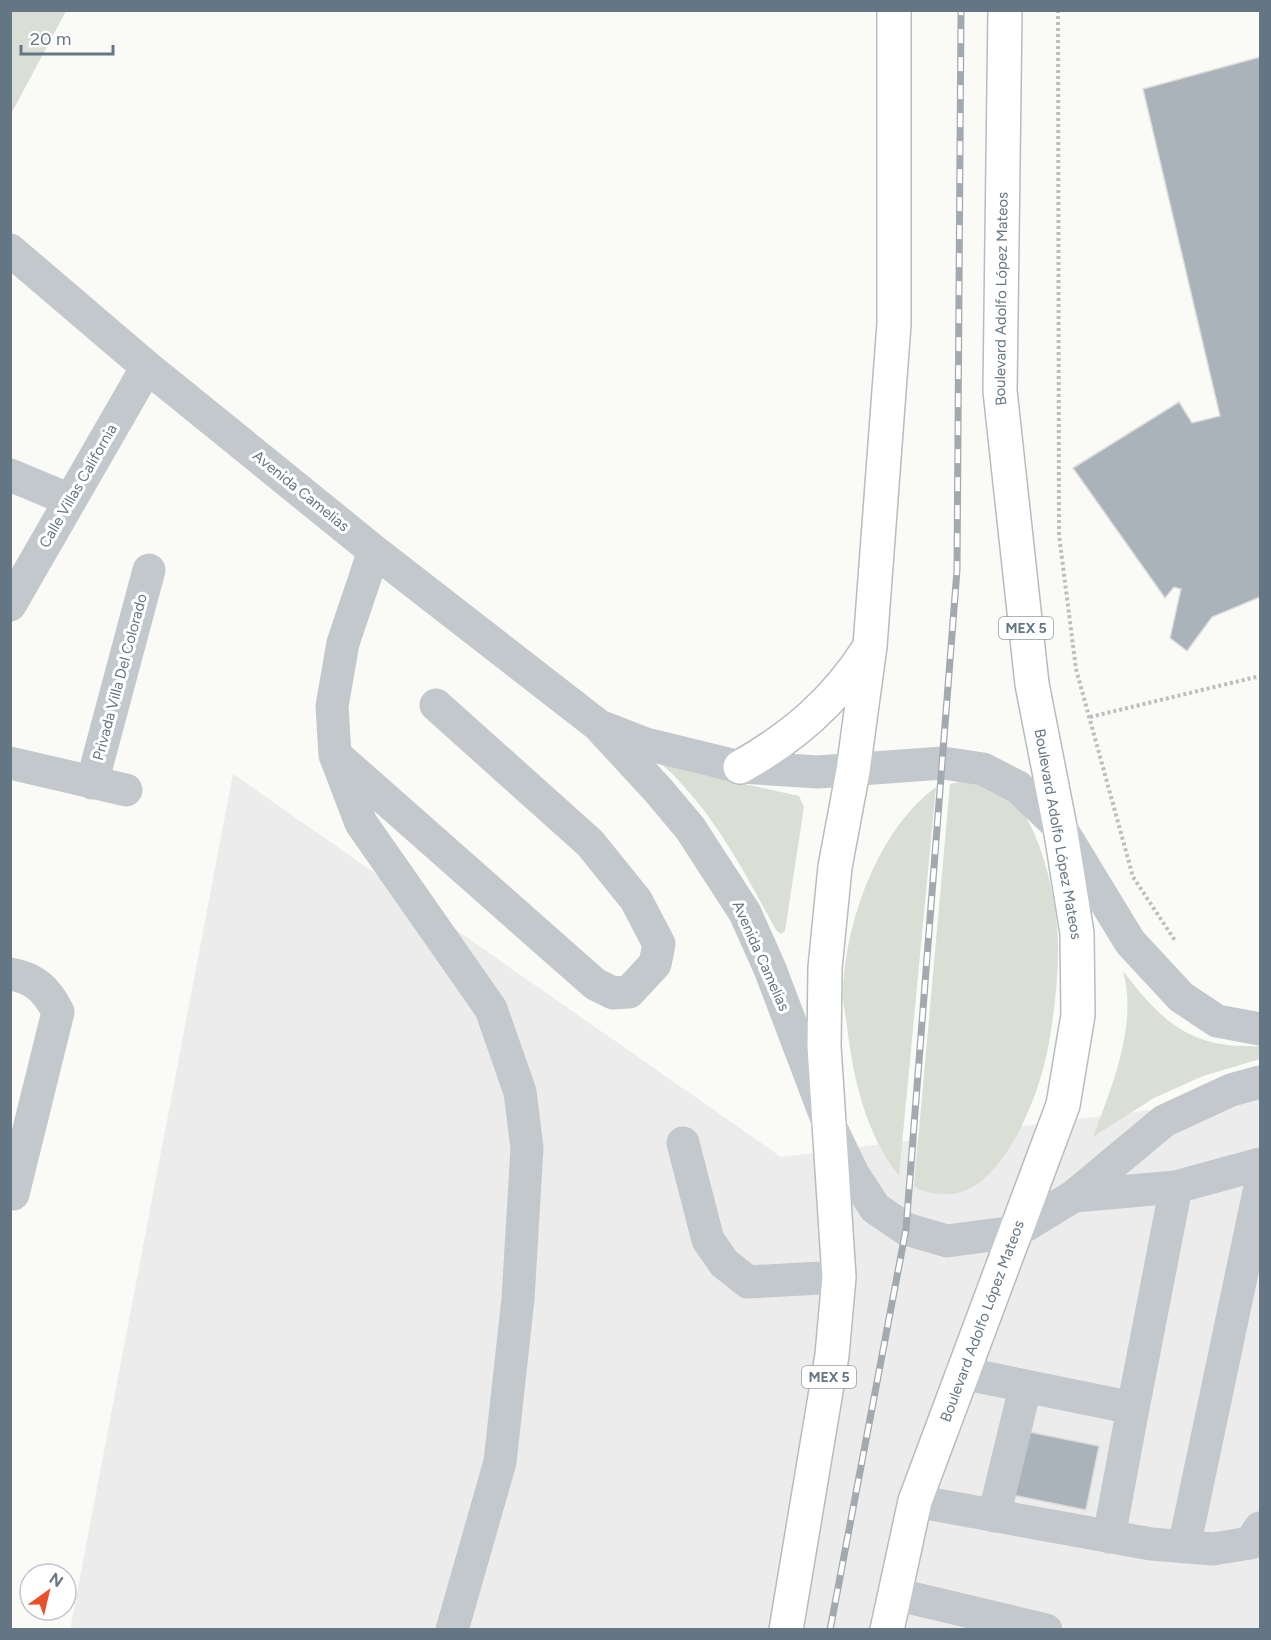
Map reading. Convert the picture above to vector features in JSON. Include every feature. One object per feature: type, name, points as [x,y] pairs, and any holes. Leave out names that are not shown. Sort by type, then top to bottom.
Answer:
[{"type":"main road","name":"MEX 5","points":[[786,1629],[832,1355],[839,1277],[824,1046],[825,968],[835,867],[853,771],[870,646],[894,324],[894,10]]},
{"type":"main road","name":"Boulevard Adolfo López Mateos","points":[[887,1629],[915,1501],[1063,1105],[1078,1015],[1077,933],[1060,827],[1032,684],[1000,391],[1005,10]]},
{"type":"main road","points":[[740,767],[772,749],[827,704],[850,676],[870,646]]},
{"type":"street","name":"Avenida Camelias","points":[[10,250],[147,367],[374,551],[598,725],[690,828],[745,913],[770,969],[828,1122],[853,1174],[875,1208],[906,1229],[947,1241],[1015,1232]]},
{"type":"street","name":"Calle Villas California","points":[[10,605],[147,367]]},
{"type":"street","points":[[10,475],[70,500]]},
{"type":"street","points":[[374,551],[343,643],[332,706],[335,755],[361,823],[491,1009],[520,1092],[527,1148],[518,1299],[500,1462],[452,1629]]},
{"type":"street","name":"Privada Villa Del Colorado","points":[[92,783],[148,570]]},
{"type":"street","points":[[335,755],[595,984],[613,993],[629,992],[655,964],[659,944],[636,900],[590,843],[436,705]]},
{"type":"street","name":"Avenida Camelias","points":[[598,725],[646,744],[740,767],[782,771],[853,771],[943,763],[982,769],[1018,787],[1060,827],[1130,942],[1181,997],[1217,1021],[1260,1029]]},
{"type":"street","points":[[10,763],[126,790]]},
{"type":"street","points":[[10,974],[27,977],[39,984],[50,995],[58,1012],[21,1194]]},
{"type":"street","points":[[1015,1232],[1074,1196],[1164,1121],[1232,1090],[1260,1082]]},
{"type":"street","points":[[683,1143],[708,1240],[724,1263],[748,1282],[839,1277]]},
{"type":"street","points":[[1074,1196],[1176,1187],[1260,1164]]},
{"type":"street","points":[[1109,1537],[1176,1187]]},
{"type":"street","points":[[1184,1547],[1260,1187]]},
{"type":"street","points":[[962,1373],[1025,1388],[1134,1408]]},
{"type":"street","points":[[994,1516],[1025,1388]]},
{"type":"street","points":[[915,1501],[1109,1537],[1184,1547],[1213,1549],[1237,1547],[1250,1542],[1260,1528]]},
{"type":"street","points":[[895,1594],[1046,1629]]},
{"type":"path","points":[[1059,10],[1059,535],[1076,669],[1133,877],[1179,946]]},
{"type":"path","points":[[1090,717],[1260,676]]},
{"type":"shaded area","points":[[10,11],[66,11],[11,114]]},
{"type":"shaded area","points":[[636,745],[681,768],[699,774],[799,796],[804,807],[785,931],[781,934],[776,930],[732,852],[693,797],[668,770]]},
{"type":"shaded area","points":[[233,774],[781,1157],[1260,1096],[1260,1629],[70,1630],[72,1622],[78,1622],[78,1588]]},
{"type":"shaded area","points":[[970,780],[997,788],[1015,801],[1036,839],[1051,885],[1055,909],[1057,973],[1052,1024],[1044,1067],[1027,1115],[1000,1162],[983,1180],[965,1191],[944,1194],[932,1193],[914,1186],[950,784]]},
{"type":"shaded area","points":[[936,787],[899,1176],[887,1159],[869,1124],[858,1086],[843,999],[845,963],[858,906],[882,852],[897,827],[915,805]]},
{"type":"shaded area","points":[[1123,971],[1152,1005],[1181,1029],[1215,1043],[1260,1046],[1260,1059],[1203,1076],[1154,1098],[1093,1137],[1115,1076],[1125,1034],[1127,992]]},
{"type":"building","points":[[1260,57],[1260,597],[1212,617],[1187,651],[1170,638],[1181,589],[1174,587],[1165,598],[1073,468],[1179,402],[1192,423],[1220,416],[1143,89]]},
{"type":"building","points":[[1025,1431],[1099,1446],[1086,1510],[1012,1495]]},
{"type":"railway","points":[[830,1630],[906,1229],[957,570],[961,10]]}]
